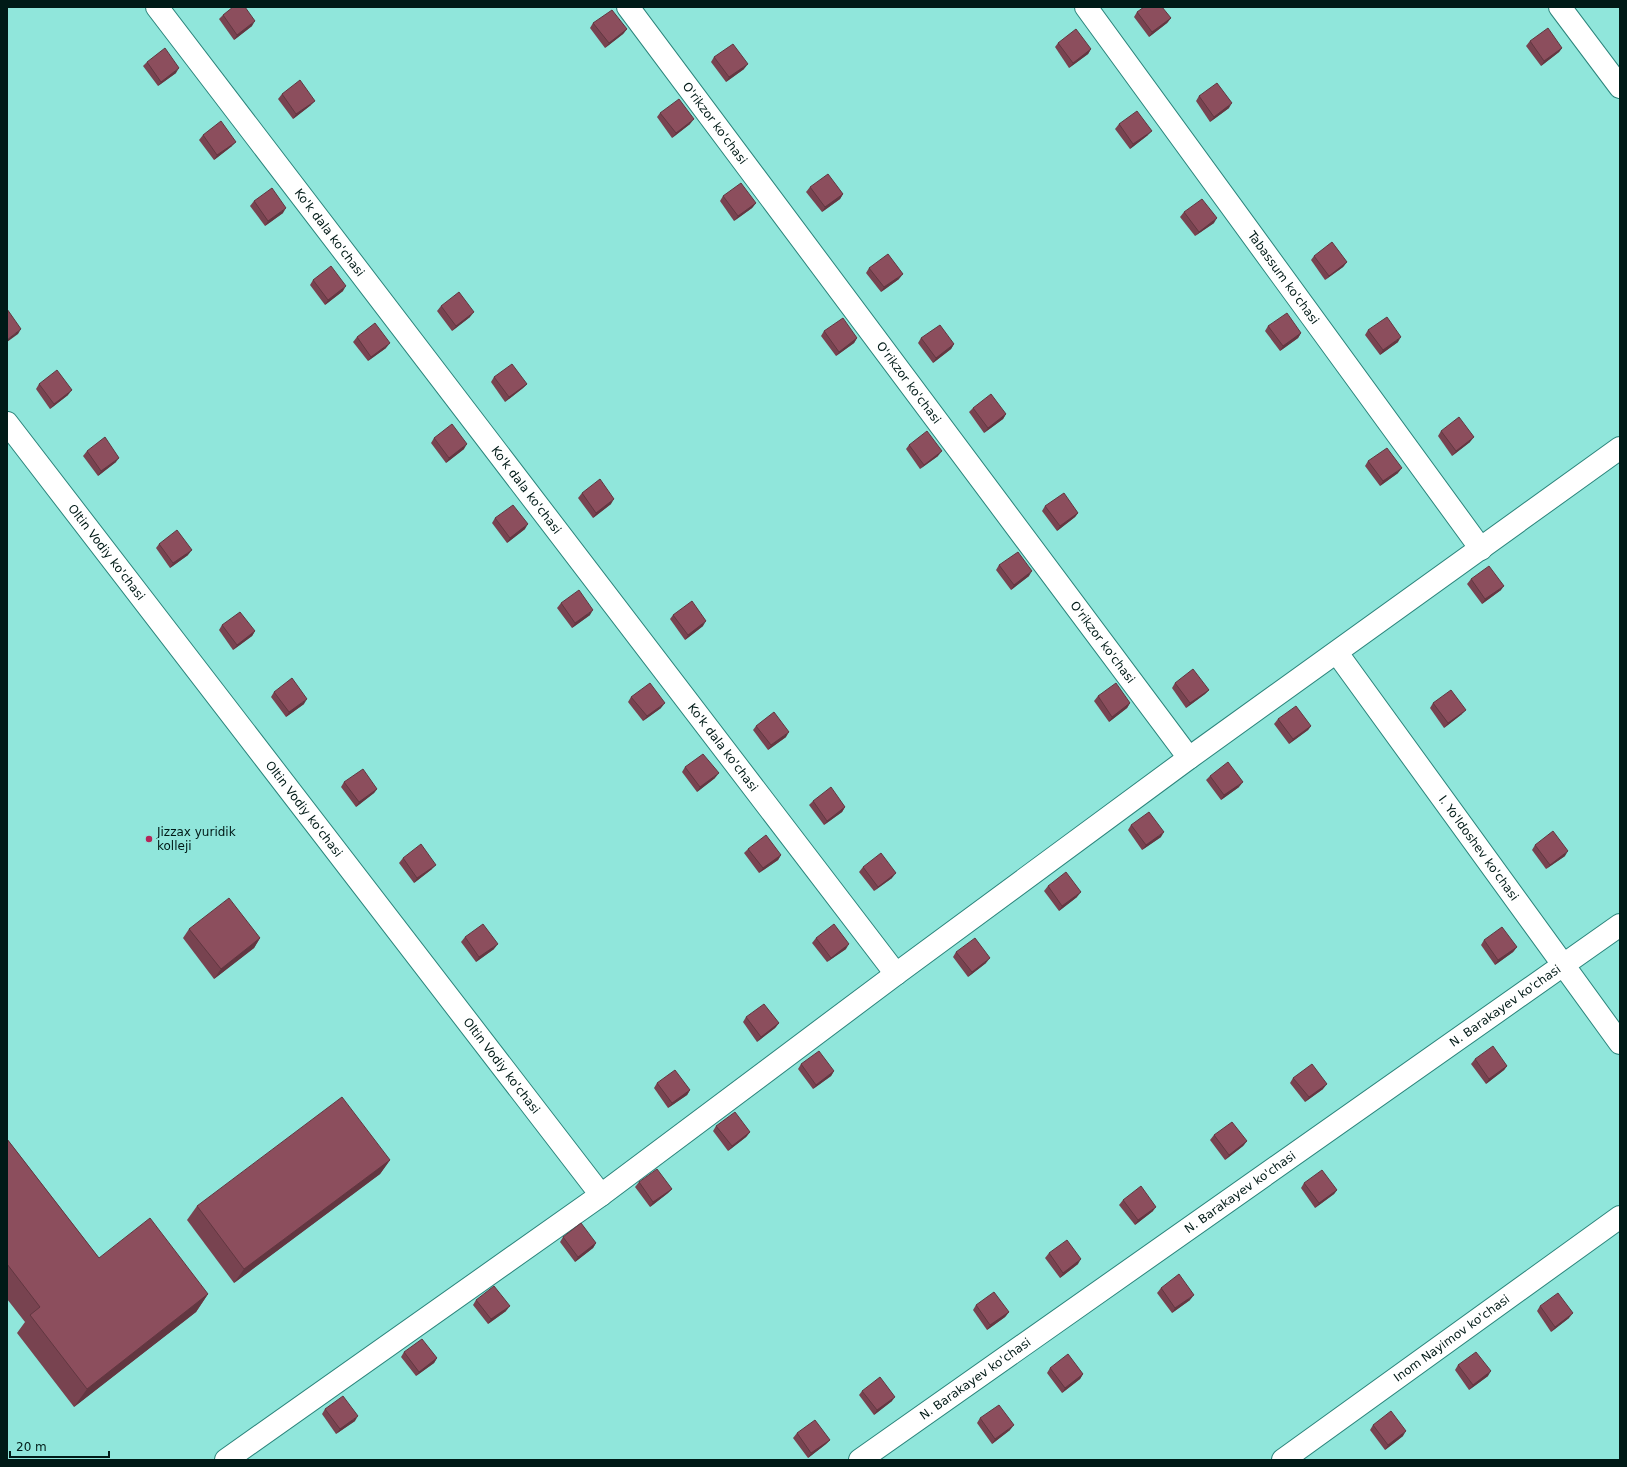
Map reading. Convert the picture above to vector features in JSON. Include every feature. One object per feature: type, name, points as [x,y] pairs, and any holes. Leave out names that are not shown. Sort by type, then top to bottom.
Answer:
[{"type":"street","name":"Ko'k dala ko'chasi","points":[[157,7],[896,974]]},
{"type":"street","name":"O'rikzor ko'chasi","points":[[628,7],[1189,758]]},
{"type":"street","name":"Tabassum ko'chasi","points":[[1086,7],[1481,549]]},
{"type":"street","points":[[1560,7],[1620,87]]},
{"type":"street","name":"Oltin Vodiy ko'chasi","points":[[7,423],[601,1195]]},
{"type":"street","points":[[226,1460],[601,1195],[896,974],[1189,758],[1620,448]]},
{"type":"street","name":"I. Yo'ldoshev ko'chasi","points":[[1337,653],[1620,1044]]},
{"type":"street","name":"N. Barakayev ko'chasi","points":[[860,1460],[1564,966],[1620,925]]},
{"type":"street","name":"Inom Nayimov ko'chasi","points":[[1283,1460],[1620,1217]]},
{"type":"building","points":[[233,7],[245,7],[255,21],[237,35],[223,15]]},
{"type":"building","points":[[1144,7],[1162,7],[1171,18],[1152,32],[1137,12]]},
{"type":"building","points":[[612,10],[627,29],[609,43],[593,23]]},
{"type":"building","points":[[1548,28],[1562,48],[1544,61],[1530,41]]},
{"type":"building","points":[[1076,29],[1091,49],[1073,63],[1058,43]]},
{"type":"building","points":[[733,44],[748,64],[729,77],[714,57]]},
{"type":"building","points":[[165,48],[179,68],[161,82],[147,62]]},
{"type":"building","points":[[300,80],[315,101],[296,114],[282,94]]},
{"type":"building","points":[[1217,83],[1232,103],[1214,117],[1199,96]]},
{"type":"building","points":[[679,99],[694,119],[676,133],[660,113]]},
{"type":"building","points":[[1137,111],[1152,131],[1133,144],[1119,124]]},
{"type":"building","points":[[221,121],[236,142],[217,155],[203,135]]},
{"type":"building","points":[[828,174],[843,194],[825,207],[810,187]]},
{"type":"building","points":[[741,183],[756,203],[738,216],[723,196]]},
{"type":"building","points":[[272,188],[286,208],[268,221],[254,201]]},
{"type":"building","points":[[1202,199],[1217,218],[1199,232],[1184,212]]},
{"type":"building","points":[[1332,242],[1347,262],[1329,276],[1314,256]]},
{"type":"building","points":[[888,254],[903,274],[884,287],[869,268]]},
{"type":"building","points":[[331,266],[346,286],[328,300],[313,280]]},
{"type":"building","points":[[459,292],[474,312],[456,326],[441,306]]},
{"type":"building","points":[[7,309],[21,329],[7,340]]},
{"type":"building","points":[[1287,313],[1301,333],[1283,346],[1268,326]]},
{"type":"building","points":[[1387,317],[1401,337],[1383,350],[1368,330]]},
{"type":"building","points":[[843,318],[857,338],[839,352],[824,331]]},
{"type":"building","points":[[375,323],[390,343],[371,357],[357,337]]},
{"type":"building","points":[[940,325],[954,344],[936,358],[921,338]]},
{"type":"building","points":[[512,364],[527,384],[509,397],[494,377]]},
{"type":"building","points":[[57,370],[72,390],[54,404],[39,384]]},
{"type":"building","points":[[991,394],[1006,414],[988,428],[973,408]]},
{"type":"building","points":[[1459,417],[1474,437],[1456,451],[1441,431]]},
{"type":"building","points":[[452,424],[467,444],[449,458],[434,438]]},
{"type":"building","points":[[927,431],[942,451],[924,465],[909,445]]},
{"type":"building","points":[[105,437],[119,458],[101,471],[87,451]]},
{"type":"building","points":[[1387,448],[1402,468],[1383,481],[1368,461]]},
{"type":"building","points":[[600,479],[614,499],[596,513],[582,493]]},
{"type":"building","points":[[1064,493],[1078,513],[1060,526],[1045,506]]},
{"type":"building","points":[[513,505],[528,524],[510,538],[495,518]]},
{"type":"building","points":[[177,530],[192,550],[173,563],[159,544]]},
{"type":"building","points":[[1018,552],[1032,571],[1014,585],[999,565]]},
{"type":"building","points":[[1489,566],[1504,586],[1485,599],[1471,579]]},
{"type":"building","points":[[579,590],[593,610],[575,623],[561,603]]},
{"type":"building","points":[[692,601],[706,621],[688,635],[673,615]]},
{"type":"building","points":[[240,612],[255,631],[237,645],[222,625]]},
{"type":"building","points":[[1193,669],[1209,690],[1190,703],[1175,683]]},
{"type":"building","points":[[292,678],[307,699],[289,712],[274,692]]},
{"type":"building","points":[[650,683],[665,703],[647,716],[631,697]]},
{"type":"building","points":[[1116,683],[1130,703],[1112,717],[1098,696]]},
{"type":"building","points":[[1451,690],[1466,710],[1448,723],[1433,703]]},
{"type":"building","points":[[1296,706],[1311,726],[1293,739],[1278,719]]},
{"type":"building","points":[[774,712],[789,732],[771,745],[756,726]]},
{"type":"building","points":[[703,754],[719,773],[700,787],[685,767]]},
{"type":"building","points":[[1228,762],[1243,782],[1224,795],[1210,776]]},
{"type":"building","points":[[363,769],[377,789],[359,802],[344,782]]},
{"type":"building","points":[[831,787],[845,807],[827,821],[813,801]]},
{"type":"building","points":[[1149,812],[1164,832],[1146,845],[1131,825]]},
{"type":"building","points":[[1553,831],[1568,851],[1550,865],[1535,845]]},
{"type":"building","points":[[766,835],[781,855],[763,868],[748,849]]},
{"type":"building","points":[[421,844],[436,865],[417,878],[403,858]]},
{"type":"building","points":[[881,853],[896,873],[878,887],[863,867]]},
{"type":"building","points":[[1066,872],[1081,892],[1062,906],[1048,886]]},
{"type":"building","points":[[229,898],[260,938],[221,969],[189,929]]},
{"type":"building","points":[[483,924],[498,944],[479,957],[465,937]]},
{"type":"building","points":[[834,924],[849,944],[831,958],[816,938]]},
{"type":"building","points":[[1502,927],[1517,947],[1498,960],[1484,940]]},
{"type":"building","points":[[975,938],[990,958],[972,972],[956,952]]},
{"type":"building","points":[[764,1004],[779,1023],[761,1037],[746,1017]]},
{"type":"building","points":[[1493,1046],[1507,1066],[1489,1079],[1475,1059]]},
{"type":"building","points":[[819,1051],[834,1071],[816,1085],[801,1064]]},
{"type":"building","points":[[1312,1064],[1327,1084],[1309,1097],[1293,1078]]},
{"type":"building","points":[[675,1070],[690,1090],[672,1103],[657,1083]]},
{"type":"building","points":[[342,1097],[390,1160],[244,1269],[197,1206]]},
{"type":"building","points":[[735,1112],[750,1132],[732,1146],[716,1126]]},
{"type":"building","points":[[1232,1122],[1247,1141],[1229,1155],[1214,1135]]},
{"type":"building","points":[[7,1139],[99,1258],[150,1218],[208,1294],[87,1389],[30,1315],[40,1307],[7,1264]]},
{"type":"building","points":[[657,1169],[672,1189],[653,1202],[639,1182]]},
{"type":"building","points":[[1322,1170],[1337,1190],[1319,1203],[1304,1183]]},
{"type":"building","points":[[1141,1186],[1156,1207],[1138,1220],[1123,1200]]},
{"type":"building","points":[[581,1223],[596,1243],[578,1257],[563,1237]]},
{"type":"building","points":[[1067,1240],[1081,1259],[1063,1273],[1049,1253]]},
{"type":"building","points":[[1179,1274],[1194,1295],[1175,1308],[1161,1288]]},
{"type":"building","points":[[494,1286],[510,1306],[491,1319],[476,1300]]},
{"type":"building","points":[[994,1292],[1009,1312],[990,1325],[976,1305]]},
{"type":"building","points":[[1558,1293],[1573,1313],[1555,1327],[1540,1306]]},
{"type":"building","points":[[422,1339],[437,1358],[419,1372],[404,1352]]},
{"type":"building","points":[[1476,1352],[1491,1371],[1473,1385],[1458,1365]]},
{"type":"building","points":[[1068,1354],[1083,1374],[1065,1388],[1050,1368]]},
{"type":"building","points":[[880,1377],[895,1397],[877,1410],[862,1391]]},
{"type":"building","points":[[343,1396],[358,1416],[340,1429],[325,1409]]},
{"type":"building","points":[[999,1405],[1014,1425],[995,1439],[980,1418]]},
{"type":"building","points":[[1391,1411],[1406,1431],[1388,1445],[1373,1425]]},
{"type":"building","points":[[815,1420],[830,1440],[811,1453],[797,1433]]},
{"type":"place","name":"Jizzax yuridik kolleji","points":[[149,839]]}]
